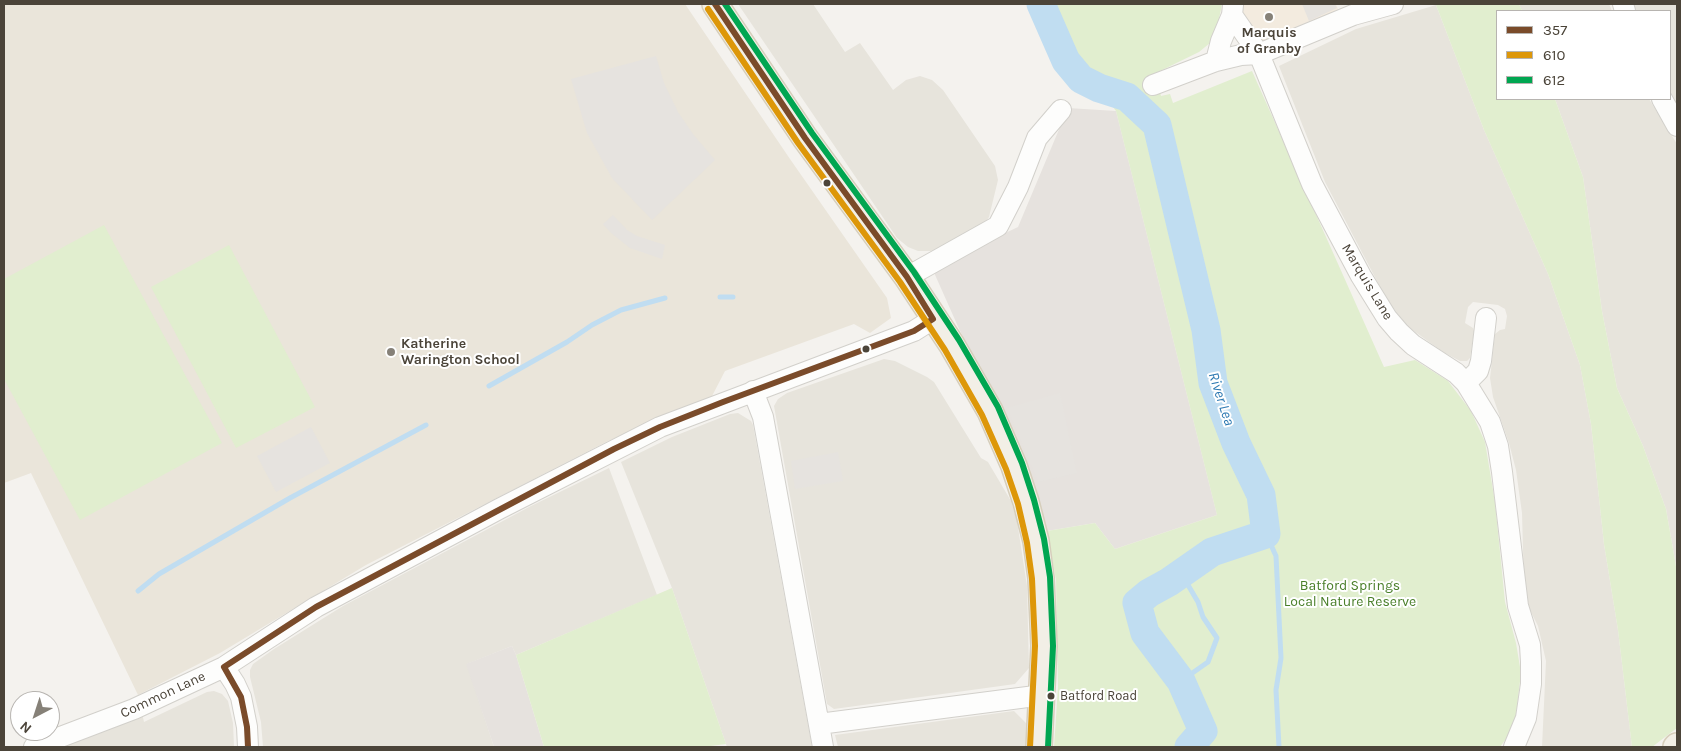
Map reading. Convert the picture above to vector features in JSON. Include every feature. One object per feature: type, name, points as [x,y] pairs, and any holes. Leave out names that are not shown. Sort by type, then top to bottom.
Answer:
[{"type":"main road","points":[[715,4],[805,138],[907,278],[952,345],[990,411],[1014,466],[1036,541],[1041,578],[1044,646],[1039,747]]},
{"type":"street","points":[[1153,85],[1216,61],[1241,55],[1259,54],[1351,10],[1394,4]]},
{"type":"street","points":[[1216,61],[1221,41],[1233,10]]},
{"type":"street","name":"Marquis Lane","points":[[1233,10],[1259,54],[1312,184],[1360,276],[1387,318],[1399,332],[1413,345],[1456,373],[1466,383],[1490,422],[1498,446],[1502,472],[1518,606],[1530,645],[1531,684],[1526,718],[1514,747]]},
{"type":"street","points":[[1663,100],[1677,126]]},
{"type":"street","points":[[907,278],[998,226],[1018,187],[1037,138],[1061,110]]},
{"type":"street","points":[[1466,383],[1478,371],[1486,318]]},
{"type":"street","name":"Common Lane","points":[[34,747],[134,709],[224,666],[316,607],[508,504],[660,427],[914,331],[933,319]]},
{"type":"street","points":[[752,391],[763,417],[823,747]]},
{"type":"street","points":[[224,666],[241,696],[247,727],[248,747]]},
{"type":"street","points":[[819,724],[1043,696]]},
{"type":"shaded area","name":"Katherine Warington School","points":[[4,4],[685,4],[887,298],[891,318],[870,333],[854,324],[725,371],[710,400],[608,441],[366,565],[220,653],[138,695],[31,473],[4,483]]},
{"type":"shaded area","points":[[738,4],[813,4],[845,52],[860,43],[893,90],[906,80],[920,76],[932,80],[943,90],[995,166],[998,180],[989,217],[984,224],[949,245],[931,251],[918,251],[908,247],[897,238]]},
{"type":"shaded area","points":[[1240,4],[1336,4],[1338,9],[1322,20],[1267,42],[1261,41],[1248,31]]},
{"type":"shaded area","points":[[1302,4],[1335,4],[1337,8],[1309,21]]},
{"type":"shaded area","points":[[1519,4],[1609,4],[1612,10],[1522,10]]},
{"type":"shaded area","points":[[1631,4],[1677,4],[1677,108],[1671,97],[1671,10],[1633,10]]},
{"type":"shaded area","points":[[1436,5],[1484,130],[1548,274],[1580,365],[1591,424],[1604,544],[1618,630],[1632,747],[1542,747],[1546,661],[1538,626],[1530,610],[1524,586],[1522,513],[1516,470],[1493,397],[1490,378],[1495,334],[1505,329],[1507,316],[1505,309],[1498,305],[1473,302],[1468,307],[1465,323],[1473,328],[1474,331],[1470,358],[1467,361],[1460,361],[1443,352],[1407,326],[1387,300],[1325,182],[1279,66],[1356,29]]},
{"type":"shaded area","points":[[656,56],[664,83],[678,112],[693,134],[715,160],[652,220],[612,178],[587,133],[571,79]]},
{"type":"shaded area","points":[[1555,100],[1650,100],[1677,144],[1677,572],[1666,509],[1643,446],[1617,388],[1602,311],[1583,177]]},
{"type":"shaded area","points":[[1068,108],[1116,111],[1217,515],[1115,549],[1095,523],[1047,531],[1032,484],[997,398],[960,331],[932,268],[1018,227]]},
{"type":"shaded area","points":[[613,215],[627,230],[637,236],[665,245],[662,259],[630,248],[611,233],[603,224]]},
{"type":"shaded area","points":[[884,359],[895,361],[934,382],[981,458],[988,462],[1011,501],[1017,521],[1027,586],[1029,668],[1015,684],[834,709],[827,704],[774,406],[778,399],[787,393]]},
{"type":"shaded area","points":[[1060,393],[1077,473],[1038,482],[1007,408]]},
{"type":"shaded area","points":[[738,413],[751,421],[753,425],[812,747],[727,747],[672,588],[621,462],[672,437],[730,414]]},
{"type":"shaded area","points":[[311,427],[330,463],[276,492],[257,456]]},
{"type":"shaded area","points":[[838,452],[843,481],[795,489],[791,461]]},
{"type":"shaded area","points":[[609,468],[657,595],[516,655],[512,646],[467,664],[494,747],[263,747],[261,722],[250,677],[250,670],[253,664],[343,606],[531,506]]},
{"type":"shaded area","points":[[512,646],[544,747],[494,747],[466,664]]},
{"type":"shaded area","points":[[214,691],[222,694],[228,701],[233,723],[234,747],[58,747],[142,713],[144,722],[207,692]]},
{"type":"shaded area","points":[[1014,711],[1028,725],[1025,747],[838,747],[835,735]]},
{"type":"green space","name":"Batford Springs Local Nature Reserve","points":[[1041,4],[1222,4],[1217,29],[1210,43],[1199,52],[1156,73],[1161,96],[1170,94],[1173,103],[1252,71],[1384,367],[1415,360],[1448,381],[1471,411],[1485,442],[1495,502],[1505,602],[1516,643],[1521,673],[1516,715],[1511,732],[1500,747],[1054,747],[1058,687],[1056,580],[1047,531],[1095,523],[1115,549],[1217,515],[1116,111],[1099,88],[1081,79],[1066,61]]},
{"type":"green space","points":[[1519,4],[1522,10],[1496,10],[1496,100],[1555,100],[1583,177],[1602,311],[1617,388],[1643,446],[1666,509],[1677,572],[1677,728],[1652,747],[1632,747],[1618,630],[1604,544],[1591,424],[1580,365],[1548,274],[1484,130],[1436,5]]},
{"type":"green space","points":[[104,225],[222,443],[80,520],[4,379],[4,279]]},
{"type":"green space","points":[[229,245],[315,407],[236,448],[151,287]]},
{"type":"green space","points":[[672,588],[726,744],[703,747],[544,747],[516,655]]},
{"type":"waterway","name":"River Lea","points":[[1041,4],[1066,61],[1081,79],[1099,88],[1127,97],[1157,125],[1206,330],[1213,383],[1236,443],[1261,495],[1266,534],[1212,552],[1169,582],[1149,593],[1137,603],[1145,633],[1181,681],[1203,731],[1189,747]]},
{"type":"waterway","points":[[720,297],[733,297]]},
{"type":"waterway","points":[[489,386],[621,310],[665,298]]},
{"type":"waterway","points":[[138,591],[159,574],[290,498],[426,425]]},
{"type":"waterway","points":[[1266,534],[1276,556],[1281,658],[1276,690],[1279,747]]},
{"type":"waterway","points":[[1181,681],[1208,662],[1217,638],[1203,617],[1198,602],[1188,585],[1184,571]]},
{"type":"transit line","name":"357","points":[[715,4],[805,138],[907,277],[933,319]]},
{"type":"transit line","name":"612","points":[[725,4],[812,133],[914,272],[959,340],[998,407],[1022,463],[1034,500],[1044,539],[1050,577],[1053,646],[1048,747]]},
{"type":"transit line","name":"610","points":[[708,9],[798,143],[900,282],[945,350],[982,415],[1006,469],[1018,504],[1027,543],[1032,579],[1035,646],[1030,747]]},
{"type":"transit line","name":"357","points":[[224,667],[316,607],[614,449],[660,427],[723,402],[914,331],[933,319]]},
{"type":"transit line","name":"357","points":[[224,667],[241,697],[247,727],[248,747]]},
{"type":"place","name":"Marquis of Granby","points":[[1269,17]]},
{"type":"place","name":"Katherine Warington School","points":[[391,352]]},
{"type":"place","name":"Batford Road","points":[[1051,696]]}]
